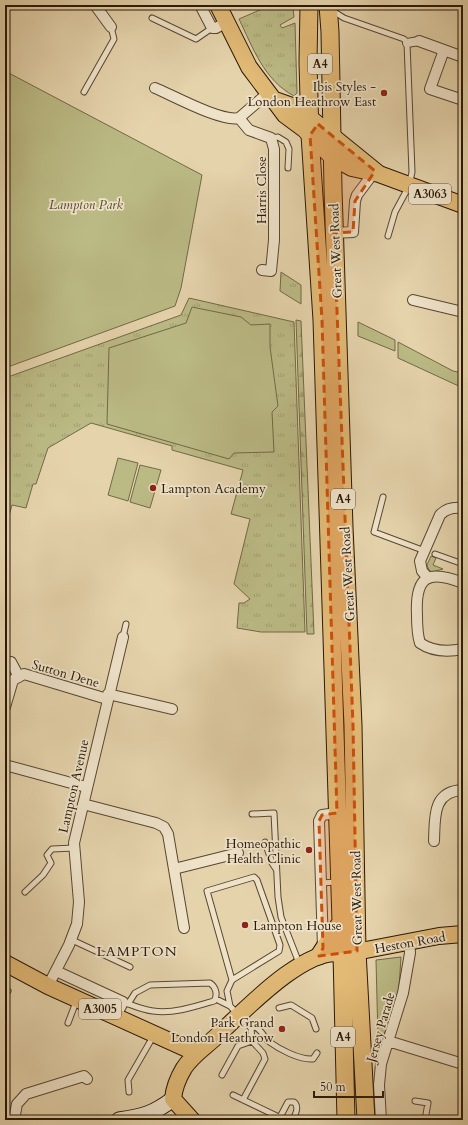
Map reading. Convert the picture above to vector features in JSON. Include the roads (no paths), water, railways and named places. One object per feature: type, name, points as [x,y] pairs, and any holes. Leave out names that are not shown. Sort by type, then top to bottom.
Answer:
[{"type":"highway","name":"Great West Road","points":[[309,5],[322,320],[332,814],[340,882],[341,922],[350,953],[369,1087],[366,1120]]},
{"type":"highway","name":"Great West Road","points":[[328,8],[344,527],[354,725],[346,1120]]},
{"type":"highway","name":"A4","points":[[313,126],[321,115],[319,40],[322,22],[328,8]]},
{"type":"highway","points":[[312,959],[334,935],[341,922]]},
{"type":"highway","points":[[358,1120],[369,1087]]},
{"type":"main road","points":[[218,5],[219,25],[248,68],[271,96]]},
{"type":"main road","name":"A3063","points":[[271,96],[292,106],[313,126],[332,137],[376,173]]},
{"type":"main road","name":"A3063","points":[[313,126],[332,156],[352,168],[376,173],[463,205]]},
{"type":"main road","name":"Heston Road","points":[[312,959],[335,952],[350,953],[444,935],[463,934]]},
{"type":"main road","points":[[192,1120],[173,1099],[174,1087],[179,1076],[196,1053],[234,1011],[312,959]]},
{"type":"main road","name":"A3005","points":[[5,963],[48,986],[77,999],[122,1008],[155,1035],[196,1053]]},
{"type":"main road","points":[[119,1120],[140,1117],[156,1112],[173,1099]]},
{"type":"street","points":[[95,5],[111,27]]},
{"type":"street","points":[[200,5],[219,25]]},
{"type":"street","points":[[407,43],[419,41],[463,57]]},
{"type":"street","points":[[444,50],[430,89],[463,100]]},
{"type":"street","points":[[155,88],[214,114],[227,118],[239,118],[271,96]]},
{"type":"street","name":"Harris Close","points":[[239,118],[249,130],[270,138],[274,149],[274,240],[271,271],[262,270]]},
{"type":"street","points":[[334,233],[353,232],[355,201],[357,195],[376,173]]},
{"type":"street","points":[[413,300],[463,312]]},
{"type":"street","points":[[428,578],[420,566],[420,561],[440,515],[444,510],[463,508]]},
{"type":"street","points":[[463,583],[444,576],[428,578],[421,585],[416,599],[420,643],[427,648],[438,650],[463,650]]},
{"type":"street","name":"Lampton Avenue","points":[[48,986],[72,940],[77,924],[79,902],[74,848],[86,787],[123,637]]},
{"type":"street","name":"Sutton Dene","points":[[11,662],[19,677]]},
{"type":"street","name":"Sutton Dene","points":[[5,708],[13,680],[24,674],[108,696],[172,709]]},
{"type":"street","points":[[5,764],[86,787]]},
{"type":"street","points":[[434,841],[435,812],[438,803],[445,795],[454,790],[463,790]]},
{"type":"street","points":[[83,804],[156,823],[164,827],[168,834],[184,928]]},
{"type":"street","name":"Great West Road","points":[[312,959],[320,883],[319,820],[322,815],[332,814]]},
{"type":"street","points":[[174,869],[238,853]]},
{"type":"street","name":"Jersey Parade","points":[[381,1120],[369,1087],[381,1064],[403,993],[410,953],[409,941]]},
{"type":"street","points":[[56,971],[122,1008]]},
{"type":"street","points":[[388,1041],[463,1064]]},
{"type":"street","points":[[14,1120],[17,1104],[26,1094],[84,1076],[87,1078]]},
{"type":"lane","points":[[328,8],[362,24],[404,39],[407,43],[412,172],[409,186],[395,212],[388,236]]},
{"type":"lane","points":[[152,18],[196,39],[219,25]]},
{"type":"lane","points":[[84,92],[114,39],[111,27]]},
{"type":"lane","points":[[270,138],[278,137],[286,142],[289,149],[288,168]]},
{"type":"lane","points":[[383,496],[374,532],[424,552]]},
{"type":"lane","points":[[435,554],[463,564]]},
{"type":"lane","points":[[123,637],[126,624]]},
{"type":"lane","points":[[252,814],[274,813],[278,896],[281,917],[312,959]]},
{"type":"lane","points":[[265,842],[272,863],[277,870]]},
{"type":"lane","points":[[25,892],[42,875],[51,863],[48,855],[52,850],[74,848]]},
{"type":"lane","points":[[232,980],[207,891],[254,877],[257,880],[280,945],[279,951],[232,980],[227,992],[234,1011]]},
{"type":"lane","points":[[320,883],[340,882]]},
{"type":"lane","points":[[72,940],[130,967]]},
{"type":"lane","points":[[122,1008],[135,993],[150,984],[210,983],[215,989],[216,999]]},
{"type":"lane","points":[[68,1023],[77,999]]},
{"type":"lane","points":[[216,999],[261,1030],[269,1042],[299,1058],[312,1059],[317,1053]]},
{"type":"lane","points":[[122,1008],[163,1012],[176,1011],[216,999]]},
{"type":"lane","points":[[279,1008],[291,1006],[312,1018],[316,1029]]},
{"type":"lane","points":[[252,1041],[254,1026]]},
{"type":"lane","points":[[129,1092],[128,1080],[155,1035]]},
{"type":"lane","points":[[222,1075],[238,1046],[252,1041]]},
{"type":"lane","points":[[243,1100],[266,1059],[263,1053],[252,1041]]},
{"type":"lane","points":[[233,1095],[282,1119],[288,1102],[294,1102],[297,1106],[296,1115],[293,1119],[289,1120]]},
{"type":"lane","points":[[415,1101],[428,1103],[425,1120]]},
{"type":"place","name":"Ibis Styles - London Heathrow East","points":[[384,93]]},
{"type":"place","name":"Lampton Academy","points":[[153,488]]},
{"type":"place","name":"Homeopathic Health Clinic","points":[[309,850]]},
{"type":"place","name":"Lampton House","points":[[245,925]]},
{"type":"place","name":"Park Grand London Heathrow","points":[[282,1029]]},
{"type":"district","name":"LAMPTON","points":[[137,951]]},
{"type":"park label","name":"Lampton Park","points":[[86,204]]}]
